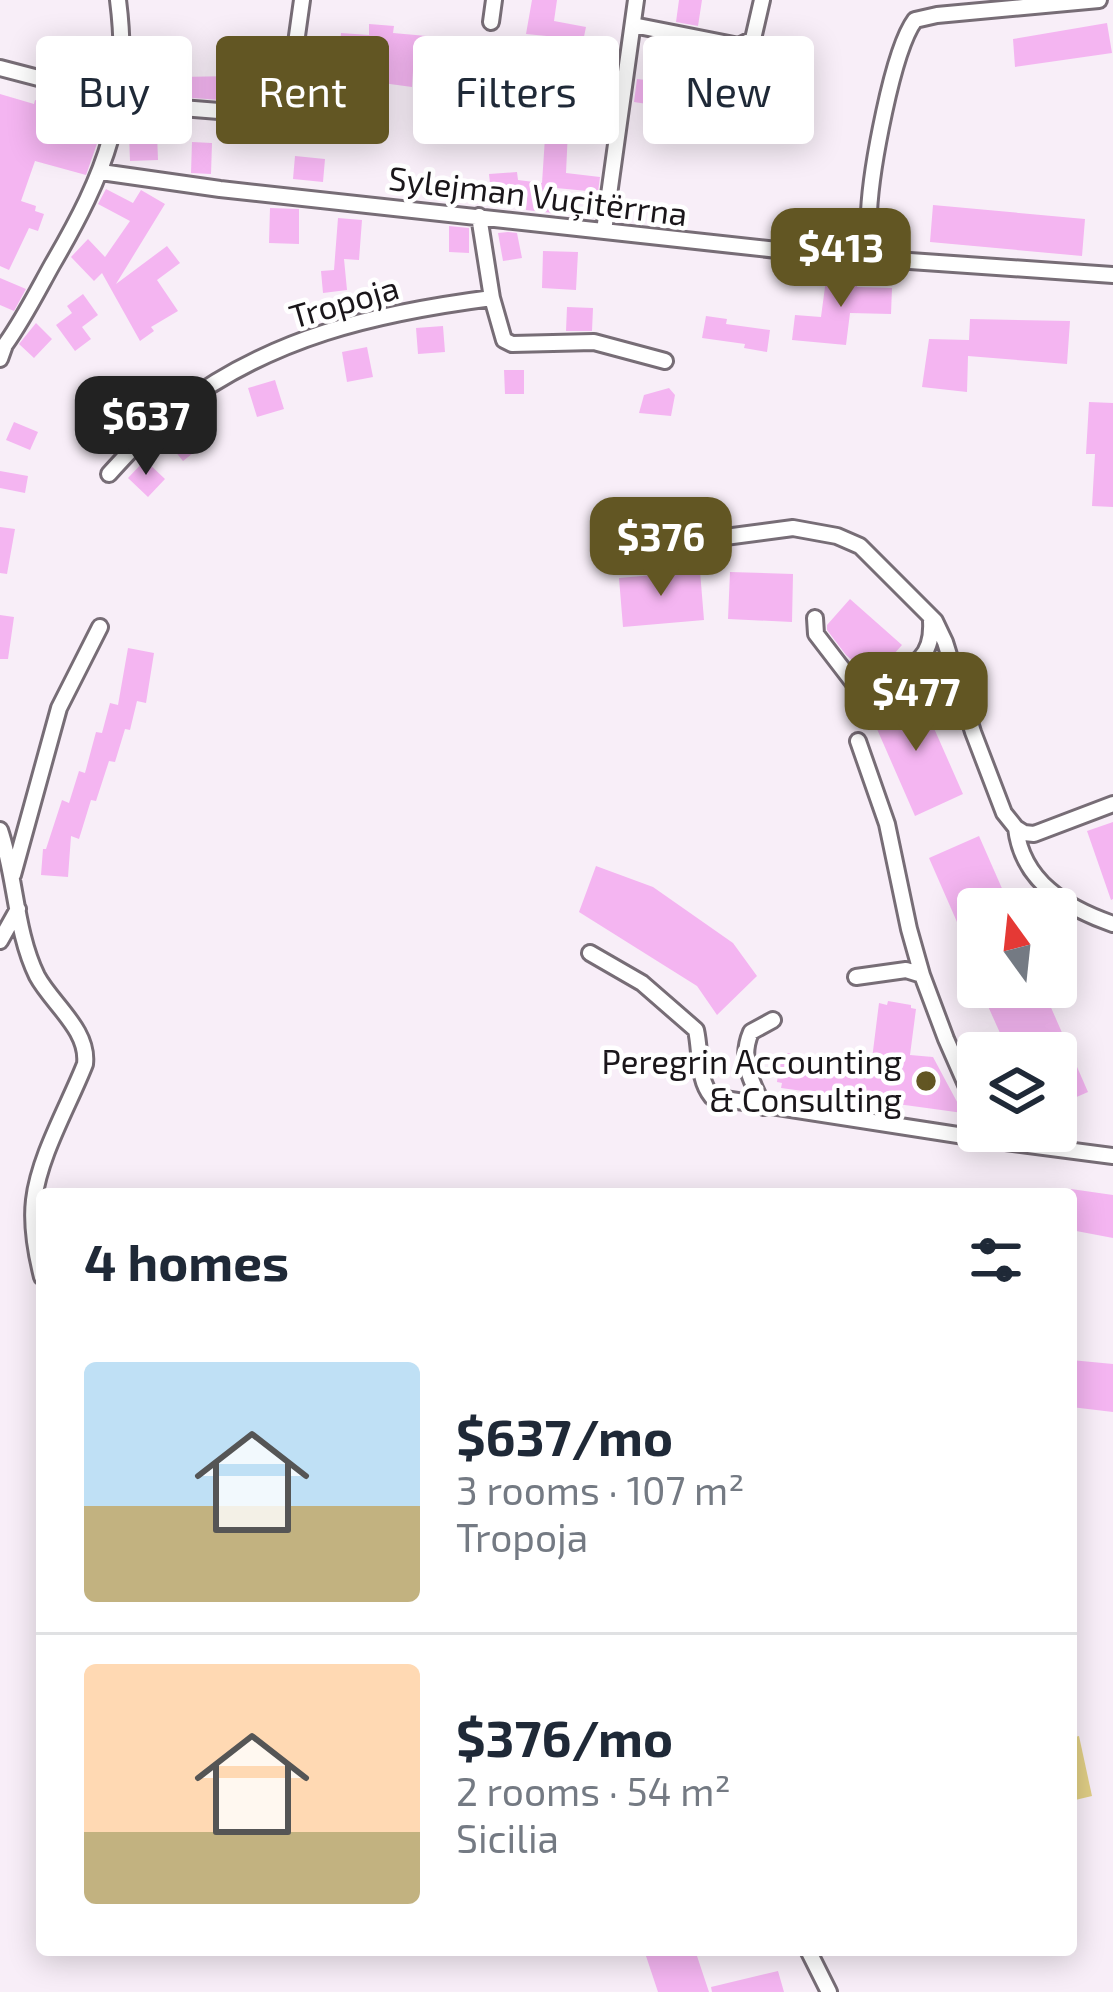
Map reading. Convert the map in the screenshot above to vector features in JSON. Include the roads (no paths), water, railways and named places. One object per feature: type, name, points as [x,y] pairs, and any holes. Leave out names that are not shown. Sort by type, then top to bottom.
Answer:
[{"type":"street","points":[[118,0],[121,36]]},
{"type":"street","points":[[297,36],[302,0]]},
{"type":"street","points":[[491,22],[494,0]]},
{"type":"street","points":[[604,231],[636,0]]},
{"type":"street","points":[[633,26],[739,46],[753,39],[762,0]]},
{"type":"street","points":[[875,258],[869,212],[877,152],[895,75],[915,20],[1099,0]]},
{"type":"street","points":[[0,68],[36,76]]},
{"type":"street","points":[[0,359],[7,330],[77,221],[101,172],[108,144]]},
{"type":"street","name":"Sylejman Vuçitërrna","points":[[101,172],[604,231],[1113,275]]},
{"type":"street","points":[[478,216],[504,340],[512,344],[594,342],[665,361]]},
{"type":"street","name":"Tropoja","points":[[109,474],[176,409],[289,345],[366,319],[492,298]]},
{"type":"street","points":[[634,549],[793,528],[837,536],[860,546],[931,616],[945,642],[1004,813],[1016,828],[1034,834],[1113,804]]},
{"type":"street","points":[[814,618],[816,634],[862,700],[869,684],[917,663],[925,654],[931,646],[931,616]]},
{"type":"street","points":[[13,875],[59,708],[100,627]]},
{"type":"street","points":[[858,741],[887,824],[922,975],[957,1065]]},
{"type":"street","points":[[1016,828],[1022,856],[1039,881],[1079,912],[1113,924]]},
{"type":"street","points":[[0,830],[36,974],[77,1032],[86,1055],[37,1188]]},
{"type":"street","points":[[0,941],[18,909]]},
{"type":"street","points":[[590,953],[642,983],[696,1030],[703,1078],[712,1097],[957,1132]]},
{"type":"street","points":[[856,977],[905,970],[922,975]]},
{"type":"street","points":[[764,1107],[744,1059],[745,1045],[751,1032],[773,1020]]},
{"type":"street","points":[[1077,1150],[1113,1156]]},
{"type":"street","points":[[36,1191],[36,1242]]},
{"type":"street","points":[[811,1956],[829,1992]]},
{"type":"place","name":"Peregrin Accounting & Consulting","points":[[926,1081]]}]
